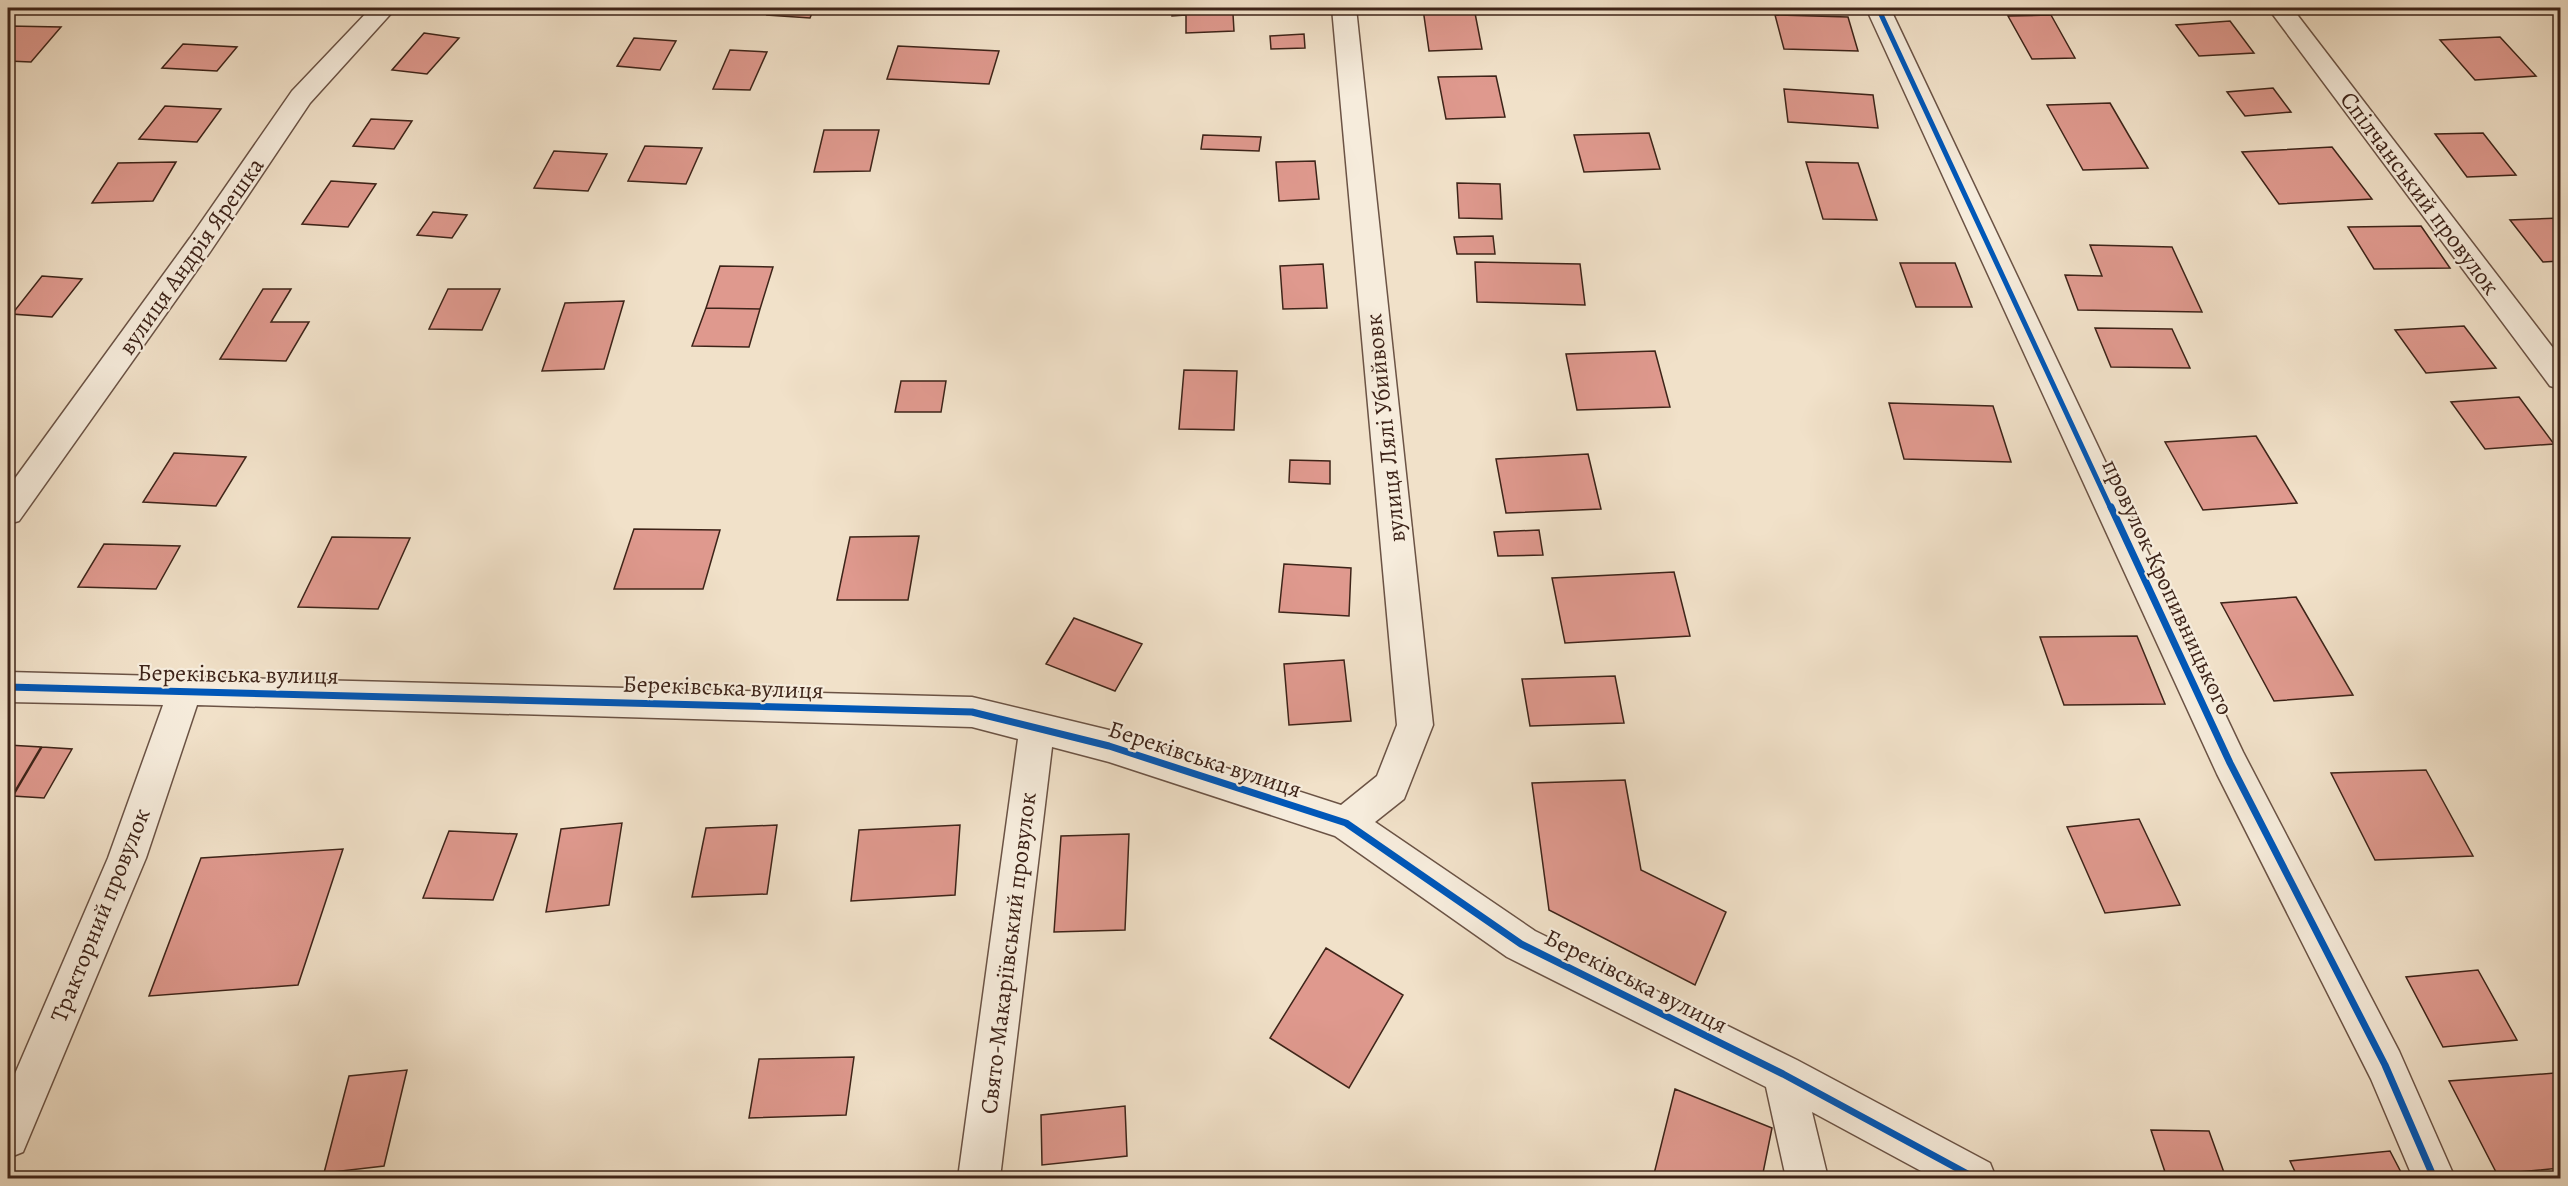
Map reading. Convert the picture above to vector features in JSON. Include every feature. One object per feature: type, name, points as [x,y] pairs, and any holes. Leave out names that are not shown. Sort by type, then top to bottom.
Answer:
[{"type":"street","name":"вулиця Андрія Ярешка","points":[[8,512],[200,245],[301,97],[384,8]]},
{"type":"street","name":"вулиця Лялі Убийвовк","points":[[1344,8],[1415,725],[1391,787],[1346,823]]},
{"type":"street","name":"провулок Кропивницького","points":[[1878,8],[2230,763],[2385,1065],[2434,1179]]},
{"type":"street","name":"Спілчанський провулок","points":[[2280,8],[2560,378]]},
{"type":"street","name":"Береківська вулиця","points":[[8,687],[972,712],[1109,746],[1346,823],[1521,944],[1783,1074],[1975,1179]]},
{"type":"street","name":"Тракторний провулок","points":[[8,1137],[127,858],[185,690]]},
{"type":"street","name":"Свято-Макаріївський провулок","points":[[979,1179],[1037,728]]},
{"type":"street","points":[[1783,1074],[1807,1179]]},
{"type":"building","points":[[771,8],[814,8],[810,18],[767,15]]},
{"type":"building","points":[[1172,8],[1244,8],[1244,13],[1233,14],[1234,31],[1186,33],[1186,15],[1172,16]]},
{"type":"building","points":[[1474,8],[1482,49],[1429,51],[1423,9]]},
{"type":"building","points":[[1775,15],[1848,17],[1858,51],[1784,49]]},
{"type":"building","points":[[2051,15],[2075,58],[2032,59],[2008,16]]},
{"type":"building","points":[[2230,21],[2254,53],[2199,56],[2176,25]]},
{"type":"building","points":[[8,26],[61,27],[31,62],[8,61]]},
{"type":"building","points":[[424,33],[459,38],[427,74],[392,70]]},
{"type":"building","points":[[1304,34],[1305,48],[1271,49],[1270,36]]},
{"type":"building","points":[[2500,37],[2536,76],[2475,80],[2440,40]]},
{"type":"building","points":[[634,38],[676,41],[660,70],[617,66]]},
{"type":"building","points":[[183,44],[237,47],[217,71],[162,68]]},
{"type":"building","points":[[898,46],[999,51],[989,84],[887,79]]},
{"type":"building","points":[[730,50],[767,52],[750,90],[713,89]]},
{"type":"building","points":[[1496,76],[1505,117],[1446,119],[1438,77]]},
{"type":"building","points":[[2273,88],[2291,112],[2245,116],[2227,92]]},
{"type":"building","points":[[1784,89],[1873,95],[1878,128],[1788,122]]},
{"type":"building","points":[[2110,103],[2148,168],[2083,170],[2047,105]]},
{"type":"building","points":[[165,106],[221,109],[197,142],[139,139]]},
{"type":"building","points":[[371,119],[412,121],[394,149],[353,146]]},
{"type":"building","points":[[824,130],[879,130],[870,171],[814,172]]},
{"type":"building","points":[[1649,133],[1660,169],[1584,172],[1574,135]]},
{"type":"building","points":[[2483,133],[2516,175],[2467,177],[2435,134]]},
{"type":"building","points":[[1203,135],[1261,137],[1259,151],[1201,149]]},
{"type":"building","points":[[645,146],[702,148],[686,184],[628,181]]},
{"type":"building","points":[[2332,147],[2372,199],[2279,204],[2242,152]]},
{"type":"building","points":[[554,151],[607,154],[588,191],[534,188]]},
{"type":"building","points":[[1315,161],[1319,199],[1279,201],[1276,162]]},
{"type":"building","points":[[176,162],[153,201],[92,203],[118,163]]},
{"type":"building","points":[[1806,162],[1858,163],[1877,220],[1823,219]]},
{"type":"building","points":[[331,181],[376,184],[348,227],[302,224]]},
{"type":"building","points":[[1457,183],[1500,184],[1502,219],[1459,218]]},
{"type":"building","points":[[433,212],[467,215],[452,238],[417,235]]},
{"type":"building","points":[[2560,218],[2560,261],[2543,262],[2510,220]]},
{"type":"building","points":[[2421,226],[2450,268],[2374,269],[2348,227]]},
{"type":"building","points":[[1493,236],[1495,254],[1457,254],[1454,237]]},
{"type":"building","points":[[2090,245],[2172,247],[2202,312],[2078,310],[2065,275],[2102,276]]},
{"type":"building","points":[[1475,262],[1580,264],[1585,305],[1477,302]]},
{"type":"building","points":[[1900,263],[1955,263],[1972,307],[1916,307]]},
{"type":"building","points":[[1323,264],[1327,308],[1283,309],[1280,266]]},
{"type":"building","points":[[720,266],[773,267],[760,309],[706,308]]},
{"type":"building","points":[[42,276],[82,279],[52,317],[12,314]]},
{"type":"building","points":[[263,289],[291,289],[271,322],[309,322],[286,361],[220,359]]},
{"type":"building","points":[[448,289],[500,289],[482,330],[429,329]]},
{"type":"building","points":[[624,301],[604,369],[542,371],[565,303]]},
{"type":"building","points":[[706,308],[760,309],[749,347],[692,346]]},
{"type":"building","points":[[2464,326],[2496,368],[2426,373],[2395,330]]},
{"type":"building","points":[[2095,328],[2172,329],[2190,368],[2111,367]]},
{"type":"building","points":[[1655,351],[1670,407],[1577,410],[1566,354]]},
{"type":"building","points":[[1184,370],[1237,371],[1234,430],[1179,429]]},
{"type":"building","points":[[901,381],[946,381],[941,412],[895,412]]},
{"type":"building","points":[[2519,397],[2554,444],[2485,449],[2451,402]]},
{"type":"building","points":[[1889,403],[1993,406],[2011,462],[1904,459]]},
{"type":"building","points":[[2256,436],[2297,503],[2203,510],[2165,442]]},
{"type":"building","points":[[174,453],[246,457],[216,506],[143,502]]},
{"type":"building","points":[[1588,454],[1601,509],[1506,513],[1496,459]]},
{"type":"building","points":[[1290,460],[1330,461],[1330,484],[1289,482]]},
{"type":"building","points":[[634,529],[720,530],[703,589],[614,589]]},
{"type":"building","points":[[1539,530],[1543,555],[1498,556],[1494,532]]},
{"type":"building","points":[[919,536],[908,600],[837,600],[850,537]]},
{"type":"building","points":[[332,537],[410,538],[378,609],[298,607]]},
{"type":"building","points":[[104,544],[180,546],[156,589],[78,587]]},
{"type":"building","points":[[1284,564],[1351,568],[1349,616],[1279,612]]},
{"type":"building","points":[[1674,572],[1690,636],[1565,643],[1552,578]]},
{"type":"building","points":[[2296,597],[2353,695],[2274,701],[2221,603]]},
{"type":"building","points":[[1074,618],[1142,644],[1115,691],[1046,664]]},
{"type":"building","points":[[2137,636],[2165,704],[2064,705],[2040,637]]},
{"type":"building","points":[[1344,660],[1351,721],[1289,725],[1284,664]]},
{"type":"building","points":[[1615,676],[1624,723],[1530,726],[1522,679]]},
{"type":"building","points":[[8,745],[41,747],[12,796],[8,795]]},
{"type":"building","points":[[42,747],[72,749],[44,798],[13,796]]},
{"type":"building","points":[[2426,770],[2473,856],[2375,860],[2331,773]]},
{"type":"building","points":[[1625,780],[1641,870],[1726,912],[1695,985],[1549,910],[1532,783]]},
{"type":"building","points":[[2139,819],[2180,905],[2105,913],[2067,827]]},
{"type":"building","points":[[622,823],[609,905],[546,912],[561,829]]},
{"type":"building","points":[[777,825],[767,894],[692,897],[706,828]]},
{"type":"building","points":[[960,825],[955,895],[851,901],[859,830]]},
{"type":"building","points":[[449,831],[517,834],[493,900],[423,898]]},
{"type":"building","points":[[1129,834],[1125,930],[1054,932],[1061,836]]},
{"type":"building","points":[[343,849],[298,985],[149,996],[201,858]]},
{"type":"building","points":[[1326,948],[1403,995],[1349,1088],[1270,1038]]},
{"type":"building","points":[[2478,970],[2517,1040],[2443,1047],[2406,977]]},
{"type":"building","points":[[854,1057],[846,1115],[749,1118],[759,1059]]},
{"type":"building","points":[[407,1070],[384,1166],[324,1173],[349,1076]]},
{"type":"building","points":[[2555,1073],[2560,1083],[2560,1168],[2497,1174],[2449,1081]]},
{"type":"building","points":[[1675,1089],[1772,1128],[1762,1178],[1653,1178]]},
{"type":"building","points":[[1125,1106],[1127,1156],[1042,1165],[1041,1115]]},
{"type":"building","points":[[2151,1130],[2209,1131],[2226,1178],[2167,1178]]},
{"type":"building","points":[[2390,1151],[2404,1178],[2298,1178],[2290,1161]]},
{"type":"cycle path","points":[[1878,8],[2230,763],[2385,1065],[2434,1178]]},
{"type":"cycle path","points":[[8,687],[972,712],[1109,746],[1346,823],[1521,944],[1783,1074],[1975,1178]]}]
